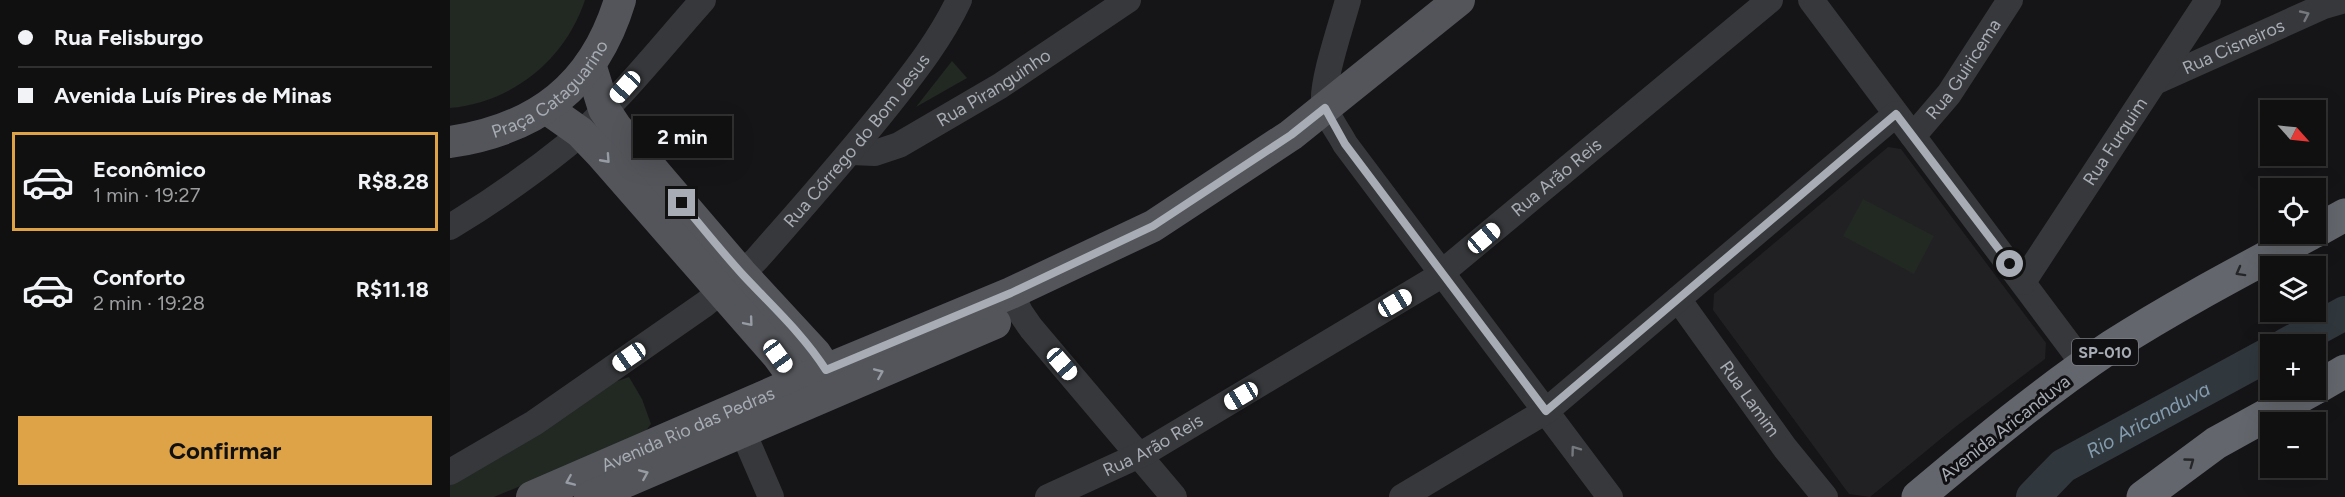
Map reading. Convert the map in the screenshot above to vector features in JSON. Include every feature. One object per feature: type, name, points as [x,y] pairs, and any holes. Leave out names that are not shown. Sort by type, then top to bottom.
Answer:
[{"type":"highway","points":[[2326,225],[2345,215]]},
{"type":"highway","name":"Avenida Aricanduva","points":[[1918,497],[2037,400],[2085,366],[2189,300],[2292,244]]},
{"type":"highway","points":[[2326,382],[2345,371]]},
{"type":"highway","points":[[2143,497],[2216,443],[2294,400]]},
{"type":"main road","name":"Praça Cataguarino","points":[[450,142],[484,137],[516,125],[546,108],[577,80],[590,64],[604,42],[620,0]]},
{"type":"main road","name":"Avenida Rio das Pedras","points":[[1330,116],[1460,0]]},
{"type":"main road","name":"Avenida Rio das Pedras","points":[[532,497],[802,393],[1163,241],[1210,214],[1330,116],[1484,0]]},
{"type":"main road","points":[[590,64],[604,109],[732,282],[802,393]]},
{"type":"main road","points":[[546,108],[580,132],[732,282],[784,317],[817,356],[832,380]]},
{"type":"main road","name":"Avenida Rio das Pedras","points":[[590,497],[743,432],[802,393]]},
{"type":"street","points":[[450,227],[500,196],[569,144],[703,0]]},
{"type":"street","name":"Rua Córrego do Bom Jesus","points":[[450,471],[534,423],[705,304],[756,260],[851,152],[926,57],[948,24],[959,0]]},
{"type":"street","name":"Rua Piranguinho","points":[[851,152],[875,153],[899,145],[1000,86],[1128,0]]},
{"type":"street","points":[[1348,0],[1327,80],[1324,100],[1330,116],[1345,144],[1610,497]]},
{"type":"street","name":"Rua Arão Reis","points":[[1048,497],[1140,455],[1442,273],[1770,0]]},
{"type":"street","points":[[1811,0],[2085,366]]},
{"type":"street","name":"Rua Guiricema","points":[[1913,136],[1949,94],[2010,0]]},
{"type":"street","name":"Rua Furquim","points":[[2023,282],[2208,0]]},
{"type":"street","name":"Rua Cisneiros","points":[[2156,82],[2324,6],[2345,0]]},
{"type":"street","points":[[1402,497],[1546,411],[1896,114]]},
{"type":"street","name":"Rua Lamim","points":[[1678,298],[1785,448],[1825,497]]},
{"type":"street","points":[[1015,303],[1174,497]]},
{"type":"street","points":[[743,432],[771,497]]},
{"type":"shaded area","points":[[450,0],[585,0],[576,22],[564,41],[534,74],[495,97],[450,108]]},
{"type":"shaded area","points":[[952,61],[967,78],[916,107]]},
{"type":"shaded area","points":[[1888,147],[1901,149],[2046,343],[2045,359],[1954,428],[1870,497],[1849,494],[1713,310],[1714,294]]},
{"type":"shaded area","points":[[1863,199],[1934,236],[1914,274],[1843,236]]},
{"type":"shaded area","points":[[629,377],[642,399],[651,424],[643,435],[494,497],[450,497],[450,478],[609,384]]},
{"type":"waterway","name":"Rio Aricanduva","points":[[2306,334],[2345,313]]},
{"type":"waterway","name":"Rio Aricanduva","points":[[2033,497],[2063,466],[2260,359]]},
{"type":"route","points":[[682,203],[741,273],[784,317],[826,370],[1011,293],[1153,226],[1291,135],[1325,108],[1345,144],[1546,411],[1896,114],[2010,264]]}]
